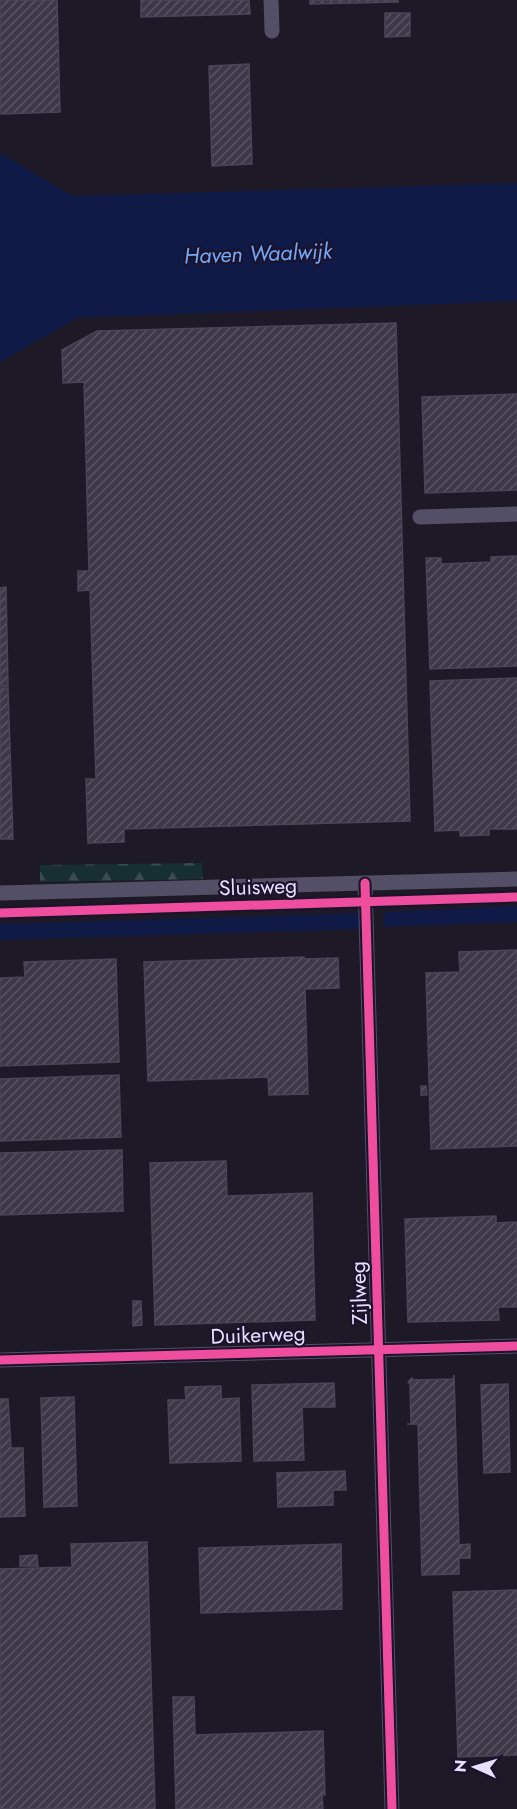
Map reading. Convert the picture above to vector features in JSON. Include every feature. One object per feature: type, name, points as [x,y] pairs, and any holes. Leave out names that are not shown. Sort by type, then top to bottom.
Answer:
[{"type":"street","points":[[271,0],[273,31]]},
{"type":"street","points":[[420,517],[517,514]]},
{"type":"street","name":"Sluisweg","points":[[0,894],[517,879]]},
{"type":"street","name":"Zijlweg","points":[[365,883],[392,1809]]},
{"type":"street","name":"Duikerweg","points":[[0,1360],[517,1346]]},
{"type":"green space","points":[[202,863],[203,879],[40,882],[40,865]]},
{"type":"water","name":"Haven Waalwijk","points":[[0,153],[73,196],[517,183],[517,301],[77,318],[0,362]]},
{"type":"water","points":[[517,906],[517,922],[383,927],[385,912]]},
{"type":"water","points":[[359,913],[359,929],[0,940],[0,924]]},
{"type":"building","points":[[0,0],[57,0],[60,112],[0,114]]},
{"type":"building","points":[[141,0],[249,0],[250,14],[141,17]]},
{"type":"building","points":[[310,0],[398,0],[398,2],[310,4]]},
{"type":"building","points":[[385,13],[410,13],[410,36],[385,37]]},
{"type":"building","points":[[249,64],[252,164],[212,166],[209,66]]},
{"type":"building","points":[[396,323],[410,821],[124,829],[124,842],[88,843],[86,779],[96,779],[90,590],[78,591],[78,571],[89,571],[84,382],[63,383],[62,350],[97,331]]},
{"type":"building","points":[[517,394],[517,490],[425,493],[422,397]]},
{"type":"building","points":[[517,556],[517,666],[430,669],[426,558],[441,558],[441,564],[491,562],[491,557]]},
{"type":"building","points":[[6,587],[8,686],[0,686],[0,588]]},
{"type":"building","points":[[517,678],[517,829],[489,829],[489,835],[460,836],[460,830],[435,831],[430,681]]},
{"type":"building","points":[[0,688],[8,688],[13,839],[0,839]]},
{"type":"building","points":[[517,950],[517,1146],[431,1149],[426,973],[460,972],[459,952]]},
{"type":"building","points":[[304,957],[304,959],[338,958],[339,988],[305,989],[308,1094],[269,1095],[268,1077],[148,1081],[144,962]]},
{"type":"building","points":[[116,959],[119,1062],[0,1066],[0,978],[25,977],[24,962]]},
{"type":"building","points":[[119,1075],[121,1137],[0,1141],[0,1079]]},
{"type":"building","points":[[421,1086],[426,1086],[427,1095],[421,1095]]},
{"type":"building","points":[[122,1150],[123,1211],[0,1215],[0,1153]]},
{"type":"building","points":[[226,1161],[227,1196],[312,1193],[315,1320],[155,1325],[150,1163]]},
{"type":"building","points":[[496,1216],[496,1223],[517,1222],[517,1307],[498,1307],[499,1320],[408,1322],[405,1219]]},
{"type":"building","points":[[133,1301],[141,1301],[142,1325],[133,1326]]},
{"type":"building","points":[[454,1375],[459,1545],[470,1544],[470,1558],[459,1558],[459,1574],[422,1575],[418,1424],[411,1424],[410,1384],[408,1382],[412,1378],[413,1380],[453,1379]]},
{"type":"building","points":[[334,1383],[335,1407],[302,1407],[304,1460],[254,1461],[252,1385]]},
{"type":"building","points":[[508,1384],[510,1472],[484,1473],[481,1385]]},
{"type":"building","points":[[221,1386],[221,1399],[239,1398],[241,1461],[170,1463],[168,1400],[186,1400],[185,1387]]},
{"type":"building","points":[[74,1397],[77,1506],[44,1507],[41,1398]]},
{"type":"building","points":[[0,1399],[8,1399],[11,1448],[23,1448],[25,1516],[0,1517]]},
{"type":"building","points":[[345,1471],[346,1490],[333,1490],[333,1505],[278,1507],[277,1473]]},
{"type":"building","points":[[147,1542],[155,1809],[0,1809],[0,1569],[72,1567],[71,1544]]},
{"type":"building","points":[[341,1544],[342,1609],[201,1613],[199,1548]]},
{"type":"building","points":[[37,1555],[38,1566],[20,1566],[20,1556]]},
{"type":"building","points":[[517,1590],[517,1755],[458,1757],[453,1592]]},
{"type":"building","points":[[173,1697],[194,1697],[195,1735],[323,1731],[325,1795],[322,1795],[323,1809],[176,1809]]},
{"type":"cycle path","points":[[365,883],[392,1809]]},
{"type":"cycle path","points":[[0,913],[517,897]]},
{"type":"cycle path","points":[[0,1360],[517,1346]]}]
